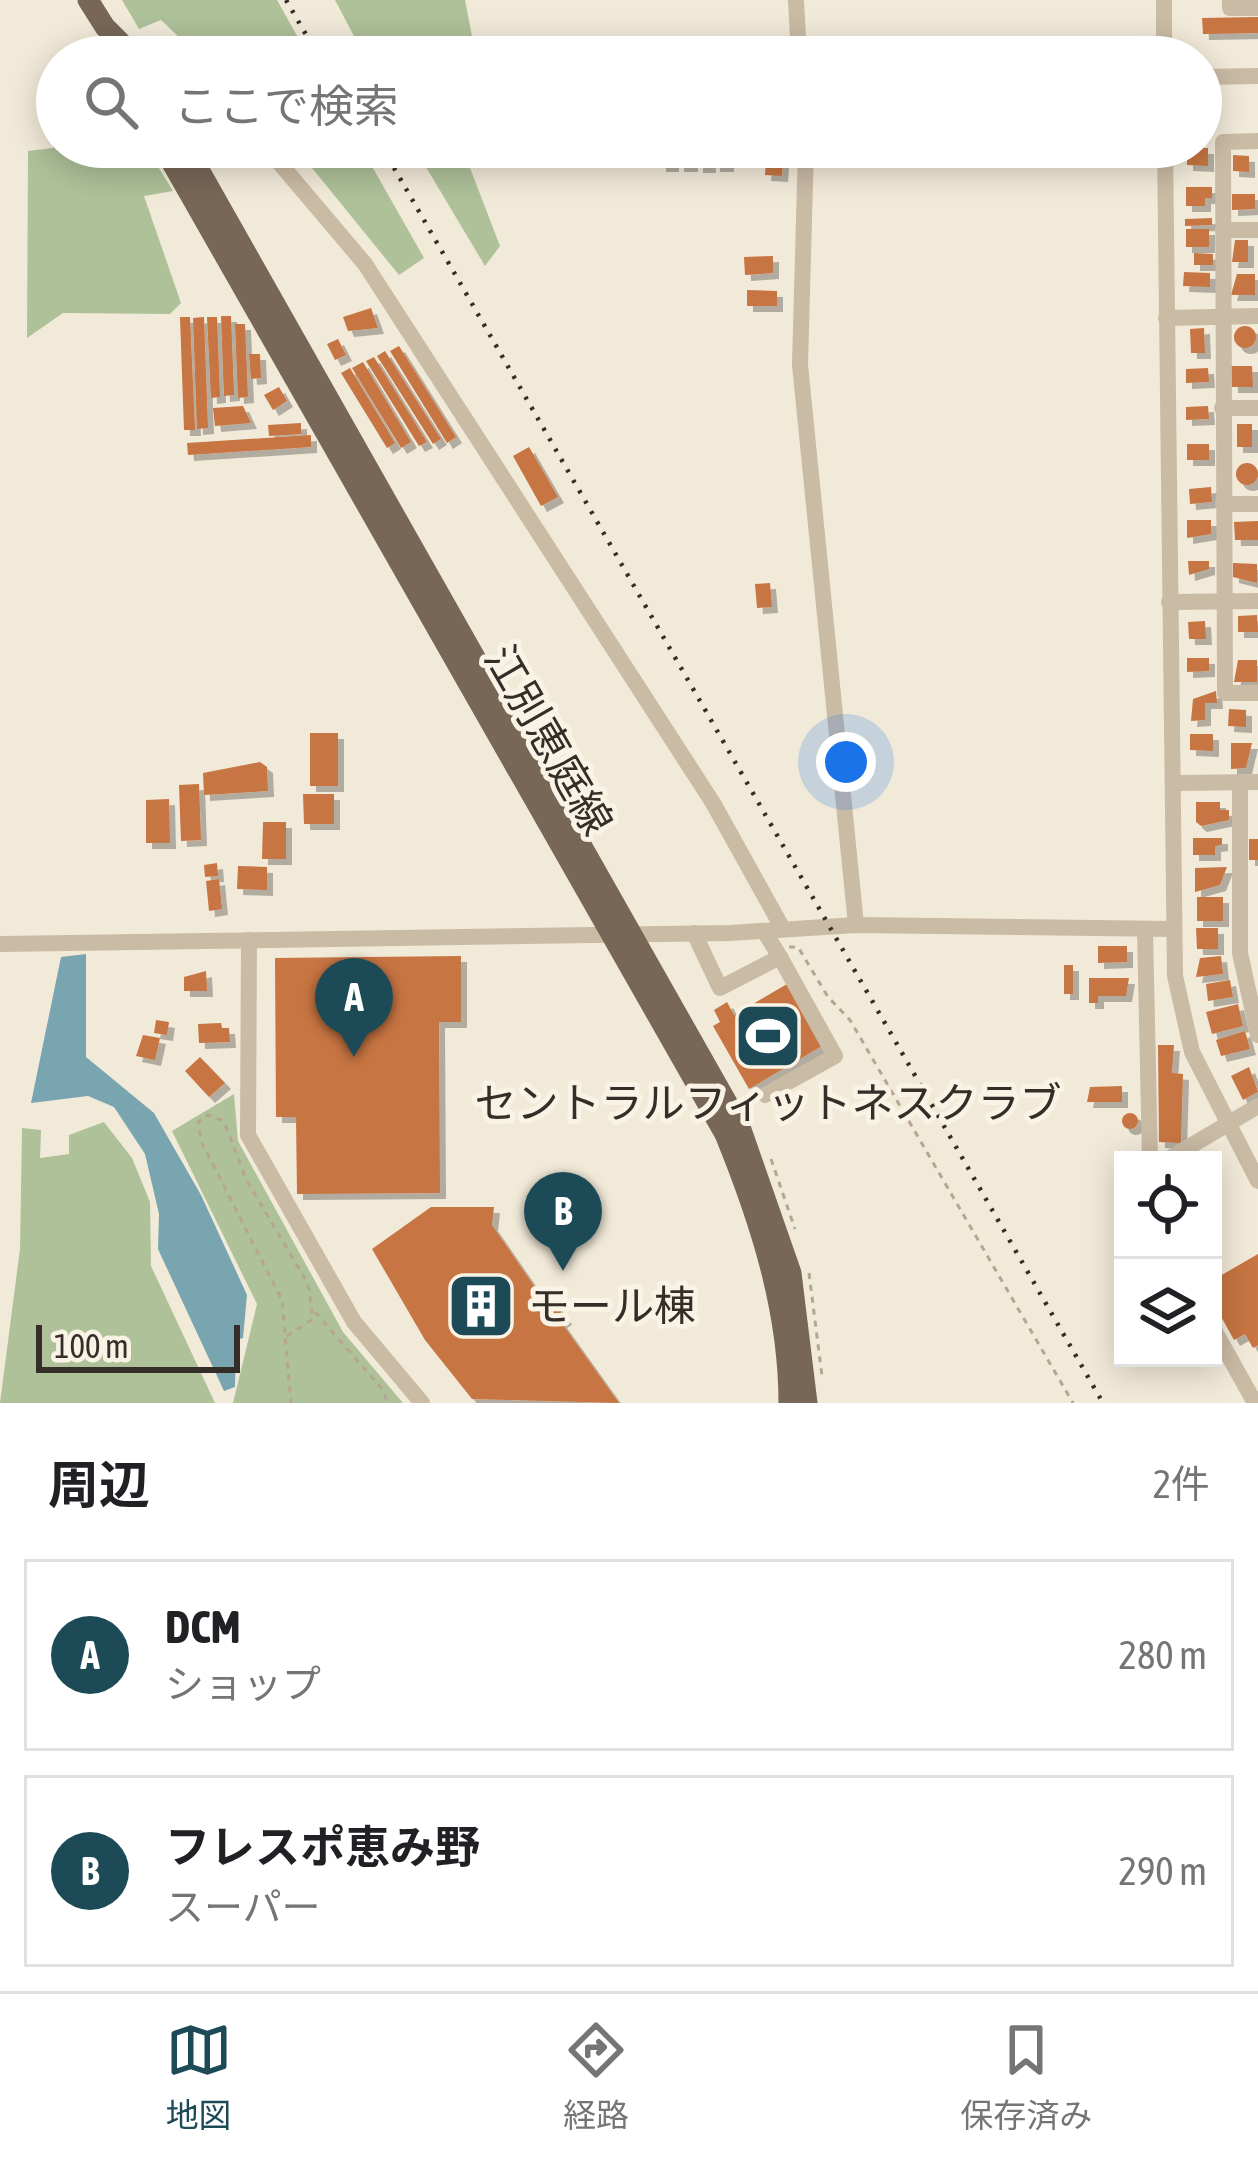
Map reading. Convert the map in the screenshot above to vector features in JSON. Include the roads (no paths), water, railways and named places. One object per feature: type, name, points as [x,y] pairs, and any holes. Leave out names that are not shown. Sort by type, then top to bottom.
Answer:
[{"type":"main road","points":[[88,0],[112,36]]},
{"type":"main road","name":"江別恵庭線","points":[[175,168],[758,1166],[791,1273],[807,1403]]},
{"type":"main road","name":"江別恵庭線","points":[[198,168],[624,935],[725,1134],[758,1218],[775,1278],[789,1403]]},
{"type":"street","points":[[796,0],[799,36]]},
{"type":"street","points":[[1164,0],[1164,36]]},
{"type":"street","points":[[1230,0],[1230,8],[1258,8]]},
{"type":"street","points":[[1222,76],[1258,76]]},
{"type":"street","points":[[1258,141],[1223,142],[1221,317],[1226,693],[1258,693]]},
{"type":"street","points":[[284,168],[365,264],[713,803],[835,1056],[765,1095]]},
{"type":"street","points":[[805,168],[800,365],[856,926]]},
{"type":"street","points":[[1165,168],[1174,976],[1192,1052],[1258,1181]]},
{"type":"street","points":[[1223,230],[1258,230]]},
{"type":"street","points":[[1166,318],[1258,316]]},
{"type":"street","points":[[1222,408],[1258,409]]},
{"type":"street","points":[[1222,504],[1258,504]]},
{"type":"street","points":[[1169,602],[1258,601]]},
{"type":"street","points":[[1173,783],[1249,783],[1238,874],[1240,953],[1258,1035]]},
{"type":"street","points":[[1238,874],[1258,873]]},
{"type":"street","points":[[8,944],[694,933],[776,941],[856,926],[1171,928]]},
{"type":"street","points":[[1145,930],[1150,1151]]},
{"type":"street","points":[[694,933],[720,988],[776,941]]},
{"type":"street","points":[[249,940],[248,1135],[354,1322],[422,1403]]},
{"type":"street","points":[[1182,1151],[1258,1106]]},
{"type":"street","points":[[1222,1344],[1255,1403]]},
{"type":"water","points":[[86,954],[86,1057],[154,1113],[201,1195],[247,1295],[243,1338],[236,1340],[235,1387],[224,1391],[158,1249],[159,1214],[145,1154],[114,1107],[88,1096],[31,1103],[61,957]]},
{"type":"railway","points":[[286,0],[307,36]]},
{"type":"railway","points":[[394,168],[1103,1403]]},
{"type":"place","name":"セントラルフィットネスクラブ","points":[[768,1036]]},
{"type":"place","name":"DCM","points":[[354,1057]]},
{"type":"place","name":"フレスポ恵み野","points":[[563,1271]]},
{"type":"place","name":"モール棟","points":[[481,1306]]}]
